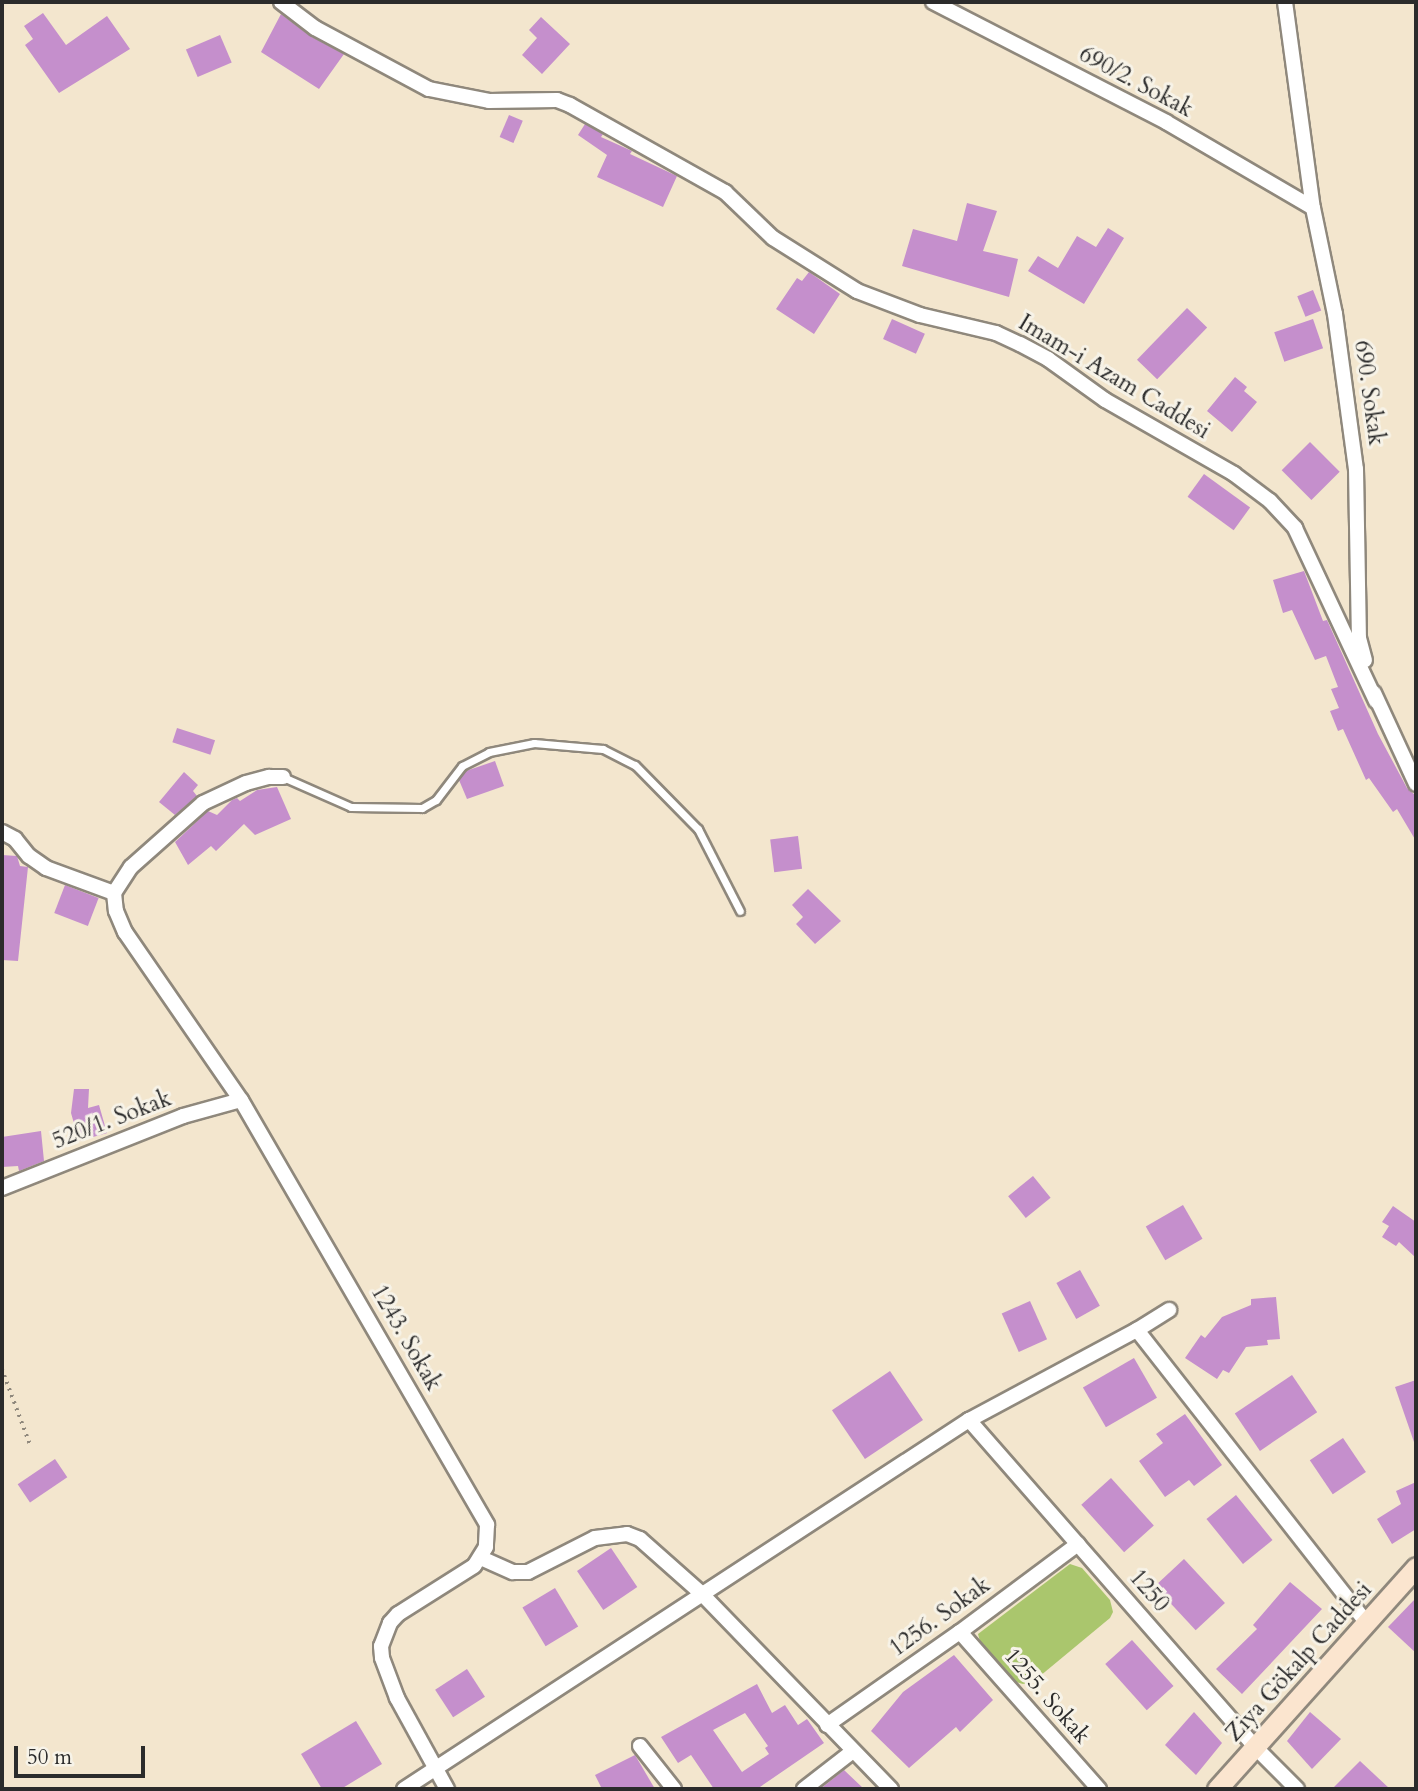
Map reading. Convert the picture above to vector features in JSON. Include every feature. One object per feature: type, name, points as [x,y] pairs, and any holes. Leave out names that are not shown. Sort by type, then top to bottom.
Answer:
[{"type":"street","name":"Imam-i Azam Caddesi","points":[[281,2],[315,28],[429,89],[489,101],[557,100],[570,105],[725,192],[773,238],[857,291],[920,315],[996,333],[1020,344],[1048,359],[1105,400],[1234,474],[1270,501],[1295,528],[1376,701]]},
{"type":"street","name":"690/2. Sokak","points":[[933,2],[1166,122],[1313,208]]},
{"type":"street","name":"690. Sokak","points":[[1285,2],[1313,208],[1335,314],[1356,469],[1359,638],[1376,701],[1416,784]]},
{"type":"street","points":[[2,832],[46,868],[114,893],[131,867],[203,803],[232,788],[269,777],[283,777]]},
{"type":"street","name":"1243. Sokak","points":[[114,893],[116,911],[125,933],[241,1100],[483,1514],[488,1536],[481,1558]]},
{"type":"street","name":"520/1. Sokak","points":[[2,1188],[183,1116],[241,1100]]},
{"type":"street","points":[[404,1789],[969,1420],[1137,1330],[1169,1310]]},
{"type":"street","points":[[1137,1330],[1366,1622]]},
{"type":"street","name":"1250","points":[[969,1420],[1256,1748],[1297,1789]]},
{"type":"street","points":[[447,1789],[397,1698],[382,1658],[381,1646],[390,1623],[398,1614],[474,1566],[481,1558],[513,1572],[528,1572],[579,1544],[627,1534],[640,1539],[701,1593],[891,1789]]},
{"type":"street","name":"1256. Sokak","points":[[827,1725],[960,1632],[1078,1544]]},
{"type":"street","name":"Ziya Gökalp Caddesi","points":[[1217,1789],[1416,1567]]},
{"type":"street","name":"1255. Sokak","points":[[960,1632],[1099,1789]]},
{"type":"street","points":[[640,1746],[674,1789]]},
{"type":"street","points":[[804,1789],[853,1751]]},
{"type":"lane","points":[[283,777],[351,807],[422,808],[436,800],[462,766],[489,752],[534,743],[603,749],[635,765],[698,829],[740,911]]},
{"type":"path","points":[[2,1368],[31,1447]]},
{"type":"green space","points":[[1070,1564],[1082,1568],[1110,1600],[1113,1612],[1110,1618],[1034,1681],[1023,1684],[1013,1681],[981,1645],[978,1634]]},
{"type":"building","points":[[43,13],[66,45],[107,16],[130,49],[59,93],[25,45],[33,39],[24,26]]},
{"type":"building","points":[[281,14],[310,36],[344,54],[319,89],[261,52]]},
{"type":"building","points":[[541,17],[570,44],[542,74],[522,55],[537,38],[529,30]]},
{"type":"building","points":[[220,35],[232,63],[198,77],[186,49]]},
{"type":"building","points":[[509,115],[523,121],[513,143],[500,137]]},
{"type":"building","points":[[585,124],[603,134],[601,137],[632,151],[630,154],[677,176],[663,207],[597,177],[607,155],[578,135]]},
{"type":"building","points":[[967,203],[997,211],[983,251],[1018,259],[1009,297],[902,266],[913,229],[957,241]]},
{"type":"building","points":[[1108,228],[1124,238],[1084,304],[1028,271],[1038,256],[1058,268],[1077,236],[1096,247]]},
{"type":"building","points":[[809,272],[840,294],[814,334],[776,309],[797,278],[802,281]]},
{"type":"building","points":[[1313,290],[1321,310],[1305,317],[1297,296]]},
{"type":"building","points":[[1187,308],[1207,327],[1157,379],[1137,360]]},
{"type":"building","points":[[892,319],[925,334],[916,354],[883,339]]},
{"type":"building","points":[[1313,319],[1323,348],[1284,362],[1274,332]]},
{"type":"building","points":[[1235,377],[1247,387],[1244,391],[1257,402],[1232,432],[1207,411]]},
{"type":"building","points":[[1310,442],[1340,472],[1311,500],[1282,470]]},
{"type":"building","points":[[1204,474],[1250,508],[1234,530],[1188,497]]},
{"type":"building","points":[[1304,571],[1323,621],[1327,620],[1378,734],[1407,788],[1416,796],[1416,841],[1397,809],[1393,812],[1369,778],[1366,780],[1343,729],[1338,731],[1330,711],[1339,708],[1331,689],[1338,687],[1326,656],[1315,660],[1292,610],[1283,613],[1273,580]]},
{"type":"building","points":[[177,728],[215,740],[210,755],[172,742]]},
{"type":"building","points":[[495,761],[504,786],[467,799],[459,780],[466,771]]},
{"type":"building","points":[[184,772],[198,785],[193,791],[197,796],[175,815],[159,802]]},
{"type":"building","points":[[277,787],[291,819],[255,835],[244,824],[216,851],[211,846],[188,865],[175,842],[208,811],[217,815],[232,800],[237,798],[240,801],[257,790]]},
{"type":"building","points":[[798,836],[802,869],[774,872],[770,839]]},
{"type":"building","points":[[2,855],[17,856],[20,866],[28,867],[18,961],[2,960]]},
{"type":"building","points":[[65,885],[99,898],[88,926],[54,913]]},
{"type":"building","points":[[808,889],[841,921],[815,944],[796,924],[803,917],[792,905]]},
{"type":"building","points":[[74,1089],[89,1089],[88,1108],[99,1105],[107,1133],[79,1141],[71,1113]]},
{"type":"building","points":[[41,1131],[44,1161],[19,1171],[18,1166],[2,1167],[2,1137]]},
{"type":"building","points":[[1033,1176],[1051,1198],[1026,1218],[1008,1196]]},
{"type":"building","points":[[1183,1205],[1202,1239],[1165,1260],[1146,1226]]},
{"type":"building","points":[[1393,1206],[1416,1222],[1416,1258],[1399,1242],[1396,1246],[1382,1237],[1389,1226],[1382,1222]]},
{"type":"building","points":[[1080,1270],[1100,1306],[1076,1319],[1056,1283]]},
{"type":"building","points":[[1276,1297],[1280,1339],[1267,1340],[1268,1345],[1246,1347],[1229,1373],[1223,1370],[1217,1379],[1185,1358],[1201,1335],[1205,1338],[1222,1317],[1251,1305],[1251,1299]]},
{"type":"building","points":[[1030,1301],[1047,1339],[1019,1352],[1002,1314]]},
{"type":"building","points":[[1134,1358],[1157,1398],[1106,1427],[1083,1388]]},
{"type":"building","points":[[890,1371],[923,1420],[865,1459],[832,1410]]},
{"type":"building","points":[[1292,1375],[1317,1412],[1260,1451],[1235,1414]]},
{"type":"building","points":[[1416,1380],[1416,1442],[1414,1442],[1395,1387]]},
{"type":"building","points":[[1185,1414],[1222,1465],[1194,1486],[1189,1480],[1165,1497],[1139,1461],[1163,1443],[1156,1434]]},
{"type":"building","points":[[1343,1438],[1366,1472],[1333,1494],[1310,1460]]},
{"type":"building","points":[[55,1459],[67,1477],[30,1502],[18,1484]]},
{"type":"building","points":[[1111,1478],[1154,1526],[1124,1552],[1081,1505]]},
{"type":"building","points":[[1416,1482],[1416,1529],[1392,1544],[1377,1519],[1401,1504],[1396,1491]]},
{"type":"building","points":[[1236,1495],[1273,1540],[1243,1564],[1206,1519]]},
{"type":"building","points":[[611,1548],[637,1587],[603,1610],[577,1571]]},
{"type":"building","points":[[1184,1559],[1225,1603],[1196,1630],[1155,1586]]},
{"type":"building","points":[[1290,1582],[1322,1609],[1242,1694],[1216,1669],[1257,1629],[1253,1625]]},
{"type":"building","points":[[555,1588],[578,1627],[546,1646],[522,1608]]},
{"type":"building","points":[[1416,1598],[1416,1653],[1388,1627]]},
{"type":"building","points":[[1132,1640],[1173,1686],[1147,1710],[1105,1664]]},
{"type":"building","points":[[954,1655],[993,1700],[960,1732],[956,1727],[909,1768],[871,1731],[903,1692]]},
{"type":"building","points":[[467,1669],[485,1697],[453,1717],[435,1690]]},
{"type":"building","points":[[757,1684],[772,1713],[785,1705],[798,1725],[807,1719],[824,1743],[757,1789],[714,1789],[691,1755],[678,1763],[661,1737]],"holes":[[[745,1713],[768,1746],[765,1748],[769,1754],[742,1772],[713,1730]]]},
{"type":"building","points":[[1194,1712],[1222,1743],[1196,1775],[1165,1745]]},
{"type":"building","points":[[1310,1712],[1341,1739],[1312,1769],[1287,1741]]},
{"type":"building","points":[[356,1721],[382,1764],[341,1789],[322,1789],[301,1754]]},
{"type":"building","points":[[635,1755],[655,1789],[602,1789],[595,1775]]},
{"type":"building","points":[[1360,1761],[1390,1789],[1332,1789]]},
{"type":"building","points":[[844,1770],[864,1789],[820,1789],[824,1786]]}]
